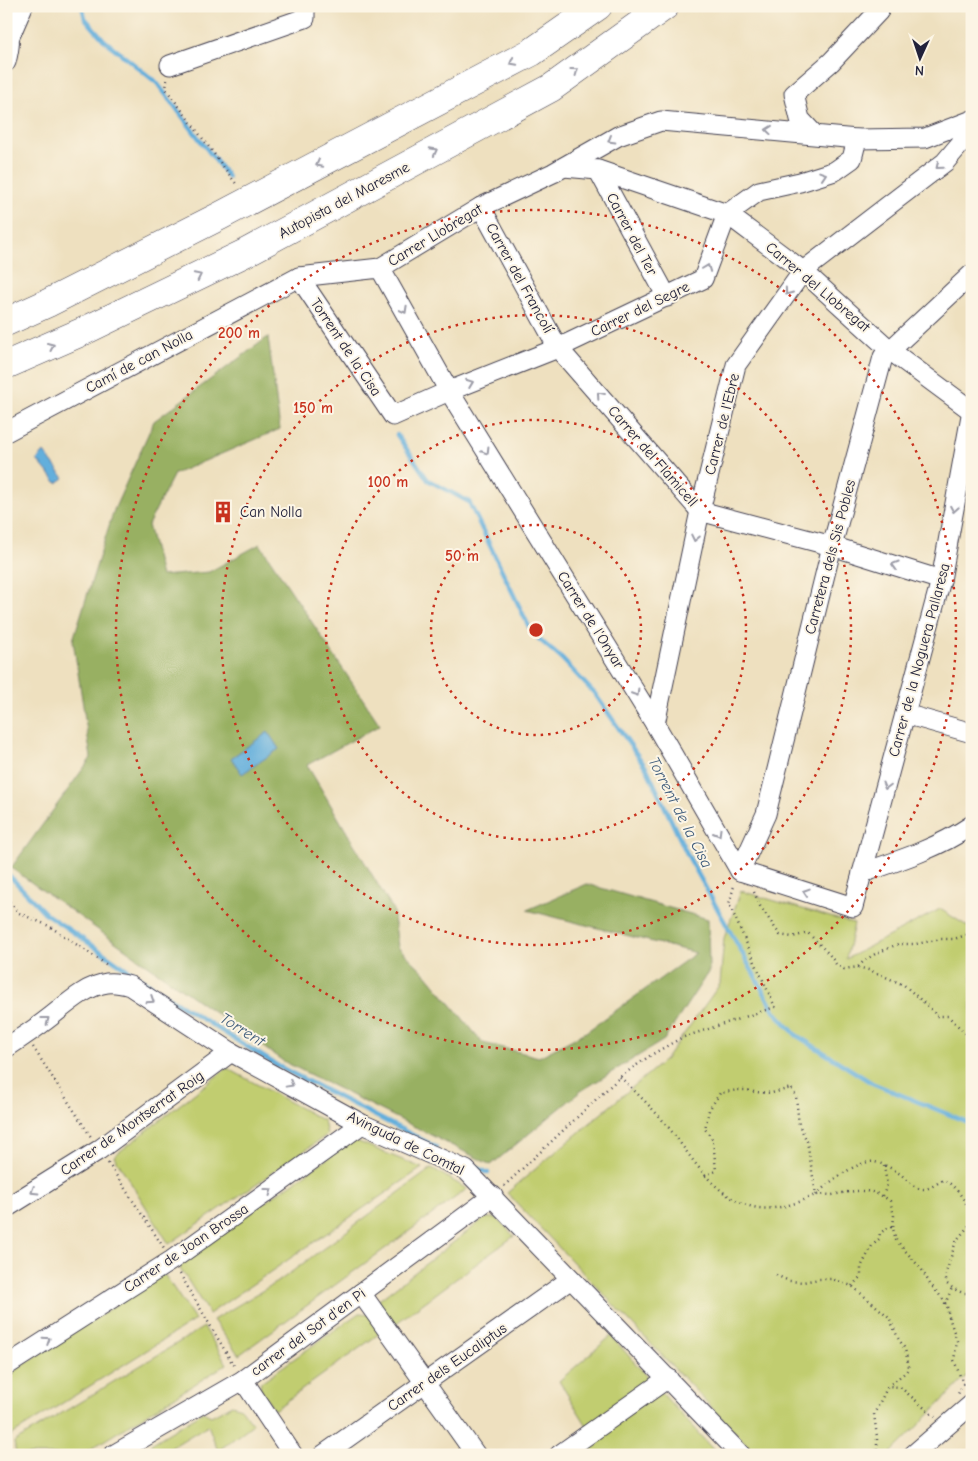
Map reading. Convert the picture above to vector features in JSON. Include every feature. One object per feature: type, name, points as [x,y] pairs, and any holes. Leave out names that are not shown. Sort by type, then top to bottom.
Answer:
[{"type":"highway","points":[[6,322],[48,303],[220,216],[532,52],[598,6]]},
{"type":"highway","name":"Autopista del Maresme","points":[[6,365],[84,331],[246,253],[551,88],[665,6]]},
{"type":"highway","points":[[6,304],[220,216]]},
{"type":"street","points":[[6,62],[11,46],[8,30],[23,6]]},
{"type":"street","points":[[170,65],[305,18],[305,6]]},
{"type":"street","points":[[814,134],[800,119],[794,94],[831,62],[879,11]]},
{"type":"street","name":"Carrer Llobregat","points":[[298,277],[380,268],[481,207],[564,167],[618,136],[661,121],[857,138],[925,138],[972,120]]},
{"type":"street","name":"Carrer de l'Ebre","points":[[655,724],[700,511],[736,365],[803,271],[944,162],[972,130]]},
{"type":"street","points":[[727,214],[758,192],[835,171],[852,159],[857,138]]},
{"type":"street","name":"Carrer del Llobregat","points":[[564,167],[598,170],[727,214],[803,271],[891,350],[971,411]]},
{"type":"street","name":"Carrer del Ter","points":[[598,170],[666,297]]},
{"type":"street","name":"Carrer del Francolí","points":[[481,207],[558,348]]},
{"type":"street","name":"Carrer del Segre","points":[[393,416],[449,391],[558,348],[703,279],[727,214]]},
{"type":"street","name":"Carrer de l'Onyar","points":[[380,268],[449,391],[747,873]]},
{"type":"street","name":"Carretera dels Sis Pobles","points":[[747,873],[766,814],[832,546],[884,357],[972,274]]},
{"type":"street","name":"Torrent de la Cisa","points":[[298,277],[393,416]]},
{"type":"street","name":"Camí de can Nolla","points":[[6,432],[298,277]]},
{"type":"street","name":"Carrer del Flamicell","points":[[558,348],[700,511],[832,546],[941,580]]},
{"type":"street","name":"Carrer de la Noguera Pallaresa","points":[[747,873],[853,907],[941,580],[971,411]]},
{"type":"street","points":[[905,714],[972,732]]},
{"type":"street","points":[[862,873],[916,855],[954,837],[972,825]]},
{"type":"street","points":[[6,1048],[80,994],[107,983]]},
{"type":"street","name":"Avinguda de Comtal","points":[[107,983],[120,983],[130,986],[231,1052],[362,1124],[466,1170],[741,1455]]},
{"type":"street","name":"Carrer de Montserrat Roig","points":[[6,1208],[99,1150],[231,1052]]},
{"type":"street","name":"Carrer de Joan Brossa","points":[[6,1366],[172,1260],[362,1124]]},
{"type":"street","name":"carrer del Sot d'en Pi","points":[[113,1455],[139,1448],[243,1380],[493,1196]]},
{"type":"street","name":"Carrer dels Eucaliptus","points":[[323,1455],[571,1279]]},
{"type":"street","points":[[361,1293],[476,1455]]},
{"type":"street","points":[[559,1455],[668,1378]]},
{"type":"street","points":[[243,1380],[294,1455]]},
{"type":"street","points":[[913,1455],[965,1400]]},
{"type":"path","points":[[166,88],[237,185]]},
{"type":"path","points":[[747,873],[760,906],[780,935],[792,938],[808,933],[829,954],[836,964],[844,969],[872,970],[904,985],[933,1011],[936,1016],[948,1016],[954,1020],[972,1040]]},
{"type":"path","points":[[493,1196],[620,1077],[651,1055],[681,1038],[775,1007],[728,904],[747,873]]},
{"type":"path","points":[[6,898],[19,913],[49,926],[107,964],[107,983]]},
{"type":"path","points":[[858,968],[865,960],[898,944],[916,944],[941,939],[954,939],[972,933]]},
{"type":"path","points":[[26,1035],[172,1260],[243,1380]]},
{"type":"path","points":[[620,1077],[645,1100],[666,1124],[705,1176],[742,1203],[770,1210],[816,1195],[830,1195],[854,1190],[875,1192],[890,1201],[894,1215],[893,1227],[896,1240],[916,1263],[948,1309],[957,1341],[954,1360],[963,1384],[965,1400]]},
{"type":"path","points":[[705,1176],[716,1171],[713,1140],[705,1129],[709,1110],[720,1093],[738,1090],[772,1093],[791,1088],[796,1096],[799,1125],[807,1141],[816,1195]]},
{"type":"path","points":[[816,1195],[825,1185],[855,1167],[873,1162],[884,1165],[921,1189],[930,1187],[943,1180],[950,1182],[963,1198],[972,1214]]},
{"type":"path","points":[[883,1196],[887,1184],[884,1165]]},
{"type":"path","points":[[972,1222],[956,1241],[946,1276],[947,1284],[952,1288],[963,1293],[972,1293]]},
{"type":"path","points":[[852,1286],[861,1276],[861,1267],[880,1234],[889,1227],[893,1227]]},
{"type":"path","points":[[776,1275],[790,1281],[802,1282],[832,1279],[852,1286],[889,1318],[905,1349],[909,1367],[906,1372],[888,1386],[874,1414],[877,1455]]},
{"type":"path","points":[[945,1304],[952,1288]]},
{"type":"path","points":[[963,1384],[972,1377]]},
{"type":"path","points":[[888,1386],[900,1387],[932,1412],[937,1419]]},
{"type":"green space","points":[[268,337],[280,429],[174,474],[148,525],[161,576],[209,572],[260,544],[380,725],[307,765],[393,910],[398,947],[425,973],[483,1043],[539,1057],[586,1032],[696,953],[527,910],[587,884],[708,919],[709,971],[664,1040],[581,1091],[491,1165],[283,1061],[11,868],[91,758],[73,640],[114,510],[154,421]]},
{"type":"green space","points":[[741,891],[854,924],[846,959],[940,909],[972,929],[972,1371],[889,1455],[757,1455],[507,1193],[666,1059],[720,984],[724,938]]},
{"type":"green space","points":[[227,1068],[324,1121],[327,1135],[169,1244],[114,1156]]},
{"type":"green space","points":[[354,1140],[422,1168],[209,1314],[177,1263]]},
{"type":"green space","points":[[432,1168],[467,1189],[239,1355],[213,1320],[282,1279]]},
{"type":"green space","points":[[485,1218],[497,1218],[514,1236],[391,1327],[375,1303]]},
{"type":"green space","points":[[164,1274],[195,1320],[7,1438],[6,1376]]},
{"type":"green space","points":[[359,1313],[370,1314],[383,1331],[274,1410],[260,1388],[261,1382]]},
{"type":"green space","points":[[204,1327],[227,1364],[81,1455],[16,1455],[14,1442]]},
{"type":"green space","points":[[611,1336],[654,1384],[589,1429],[559,1381]]},
{"type":"green space","points":[[660,1391],[718,1455],[570,1455]]},
{"type":"green space","points":[[232,1405],[241,1408],[253,1424],[218,1451],[208,1425],[159,1455],[151,1455],[151,1444],[203,1412],[211,1416]]},
{"type":"water","points":[[44,452],[64,478],[57,483],[37,460]]},
{"type":"water","points":[[268,732],[279,749],[242,774],[231,758]]},
{"type":"waterway","name":"Torrent de la Cisa","points":[[82,6],[85,18],[104,40],[157,83],[228,177]]},
{"type":"waterway","name":"Torrent de la Cisa","points":[[397,435],[428,480],[469,502],[532,633],[562,659],[595,694],[647,769],[688,856],[775,1012],[796,1035],[872,1083],[972,1124]]},
{"type":"waterway","name":"Torrent","points":[[6,872],[46,914],[174,1001],[278,1066],[436,1147]]},
{"type":"waterway","name":"Torrent","points":[[472,1165],[488,1173]]},
{"type":"place","name":"Can Nolla","points":[[223,512]]}]
